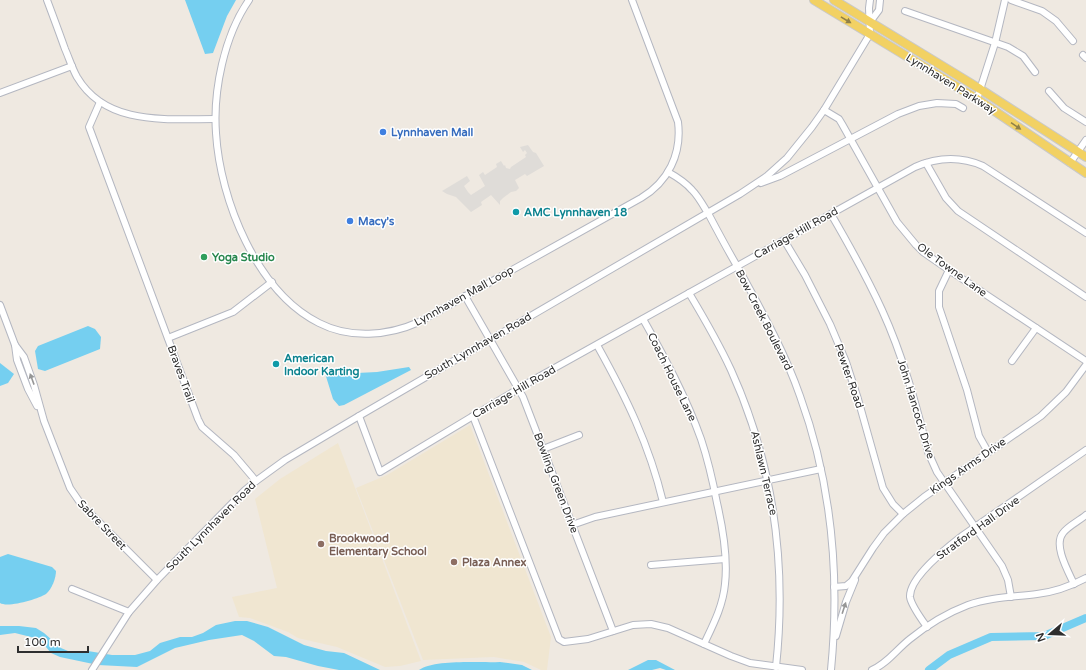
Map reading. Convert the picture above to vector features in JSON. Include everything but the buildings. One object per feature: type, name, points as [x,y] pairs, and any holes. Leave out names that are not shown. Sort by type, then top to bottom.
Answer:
[{"type":"main road","name":"Lynnhaven Parkway","points":[[814,0],[977,99],[1086,173]]},
{"type":"main road","name":"Lynnhaven Parkway","points":[[834,0],[980,89],[1086,157]]},
{"type":"street","points":[[47,0],[72,66],[84,87],[100,102],[122,113],[141,117],[215,119]]},
{"type":"street","name":"Lynnhaven Mall Loop","points":[[249,0],[237,19],[228,44],[218,89],[215,119],[220,167],[233,215],[250,249],[272,282],[294,306],[309,318],[330,328],[366,334],[389,332],[409,326],[465,296],[644,196],[655,187],[668,172],[676,156],[679,144],[678,122],[632,0]]},
{"type":"street","points":[[870,0],[870,34]]},
{"type":"street","points":[[870,22],[879,10],[880,0]]},
{"type":"street","points":[[977,99],[995,43],[1005,0]]},
{"type":"street","points":[[1012,0],[1042,11],[1056,21],[1073,41]]},
{"type":"street","points":[[905,11],[1016,51],[1035,72]]},
{"type":"street","name":"South Lynnhaven Road","points":[[92,669],[129,612],[157,580],[256,480],[285,460],[358,416],[757,183],[776,169],[787,158],[824,110],[870,34]]},
{"type":"street","points":[[0,93],[72,66]]},
{"type":"street","points":[[1049,91],[1064,108],[1086,122]]},
{"type":"street","points":[[100,102],[88,127],[168,338]]},
{"type":"street","points":[[757,183],[780,176],[898,114],[919,106],[945,103],[956,104],[963,108]]},
{"type":"street","name":"Ole Towne Lane","points":[[824,110],[839,119],[897,222],[923,252],[1086,362]]},
{"type":"street","points":[[1070,163],[1086,140]]},
{"type":"street","name":"Carriage Hill Road","points":[[358,416],[380,472],[519,388],[915,167],[939,159],[966,160],[984,166],[1086,233]]},
{"type":"street","points":[[926,163],[946,198],[958,211],[1086,297]]},
{"type":"street","name":"Bow Creek Boulevard","points":[[668,172],[681,180],[693,191],[707,212],[762,311],[788,366],[807,415],[821,469],[830,517],[834,587],[831,670]]},
{"type":"street","name":"John Hancock Drive","points":[[832,214],[882,311],[909,381],[928,452],[937,472],[1006,573],[1011,597]]},
{"type":"street","name":"Pewter Road","points":[[784,240],[805,275],[846,362],[883,488],[893,504],[903,514]]},
{"type":"street","points":[[949,270],[939,291],[939,307],[967,390],[979,436],[988,452]]},
{"type":"street","name":"Braves Trail","points":[[256,480],[225,446],[208,433],[200,424],[168,338],[233,312],[272,282]]},
{"type":"street","name":"Ashlawn Terrace","points":[[690,293],[714,335],[731,370],[755,433],[767,480],[776,526],[780,591],[779,638],[776,667]]},
{"type":"street","name":"Bowling Green Drive","points":[[465,296],[519,388],[613,631]]},
{"type":"street","name":"Sabre Street","points":[[0,305],[15,345],[17,360],[28,389],[42,416],[66,479],[76,497],[157,580]]},
{"type":"street","name":"Coach House Lane","points":[[643,319],[675,378],[694,422],[708,461],[720,517],[726,574],[723,594],[714,622],[704,644]]},
{"type":"street","points":[[1012,361],[1036,328]]},
{"type":"street","points":[[596,345],[612,372],[636,420],[652,461],[663,502]]},
{"type":"street","name":"Kings Arms Drive","points":[[834,587],[843,587],[849,584],[877,543],[903,514],[924,497],[1041,416],[1066,392],[1086,365]]},
{"type":"street","points":[[473,416],[559,639],[564,642],[578,641],[599,637],[633,625],[651,624],[668,628],[744,661],[802,670]]},
{"type":"street","points":[[543,449],[579,435]]},
{"type":"street","name":"Stratford Hall Drive","points":[[926,627],[911,600],[911,591],[918,578],[937,556],[1086,450]]},
{"type":"street","points":[[572,525],[595,517],[821,469]]},
{"type":"street","points":[[1074,584],[1060,551],[1059,542],[1061,535],[1086,515]]},
{"type":"street","points":[[651,565],[725,559]]},
{"type":"street","name":"Kings Arms Drive","points":[[833,643],[856,574]]},
{"type":"street","points":[[872,670],[884,663],[926,627],[968,605],[991,599],[1048,592],[1074,584],[1086,578]]},
{"type":"street","points":[[72,589],[129,612]]},
{"type":"shaded area","points":[[528,145],[533,152],[536,153],[544,166],[527,176],[525,174],[515,180],[519,188],[503,198],[500,201],[500,205],[491,195],[481,202],[482,205],[471,212],[456,197],[442,191],[467,176],[470,181],[464,186],[471,195],[485,186],[479,175],[483,172],[485,175],[497,167],[496,164],[501,161],[506,168],[510,169],[526,157],[525,155],[527,153],[525,150],[523,152],[520,147]]},
{"type":"shaded area","name":"Plaza Annex","points":[[470,425],[551,637],[547,670],[541,670],[524,662],[494,657],[423,660],[356,488],[387,475]]},
{"type":"shaded area","name":"Brookwood Elementary School","points":[[338,443],[421,661],[400,666],[385,667],[337,647],[298,638],[288,632],[250,618],[239,617],[232,597],[277,588],[255,499],[280,479]]},
{"type":"water","points":[[185,0],[236,0],[227,16],[213,53],[205,54]]},
{"type":"water","points":[[88,326],[95,329],[101,337],[100,349],[45,371],[38,369],[35,351],[38,346]]},
{"type":"water","points":[[0,363],[14,374],[8,383],[0,386]]},
{"type":"water","points":[[326,367],[357,373],[377,372],[409,367],[411,370],[344,405],[339,406],[333,399],[324,370]]},
{"type":"water","points":[[8,554],[52,567],[56,571],[53,583],[46,594],[23,602],[9,604],[0,603],[0,557]]},
{"type":"water","points":[[235,621],[247,621],[268,627],[304,645],[326,651],[344,653],[380,670],[339,670],[286,657],[274,656],[254,641],[242,635],[209,640],[175,648],[137,667],[98,665],[60,657],[51,653],[41,641],[31,637],[15,633],[0,635],[0,626],[36,628],[61,648],[68,651],[88,651],[112,655],[135,655],[150,651],[160,643],[180,637],[192,637],[203,633],[216,625]]},
{"type":"water","points":[[648,660],[656,660],[675,670],[660,668],[652,670],[628,670]]},
{"type":"water","points":[[458,662],[500,662],[522,665],[532,670],[419,670],[436,664]]},
{"type":"waterway","points":[[929,670],[949,655],[991,637],[1044,636],[1086,618]]},
{"type":"place","name":"Lynnhaven Mall","points":[[383,132]]},
{"type":"place","name":"AMC Lynnhaven 18","points":[[516,212]]},
{"type":"place","name":"Macy's","points":[[350,221]]},
{"type":"place","name":"Yoga Studio","points":[[204,257]]},
{"type":"place","name":"American Indoor Karting","points":[[276,364]]},
{"type":"place","name":"Brookwood Elementary School","points":[[321,544]]},
{"type":"place","name":"Plaza Annex","points":[[454,562]]}]
